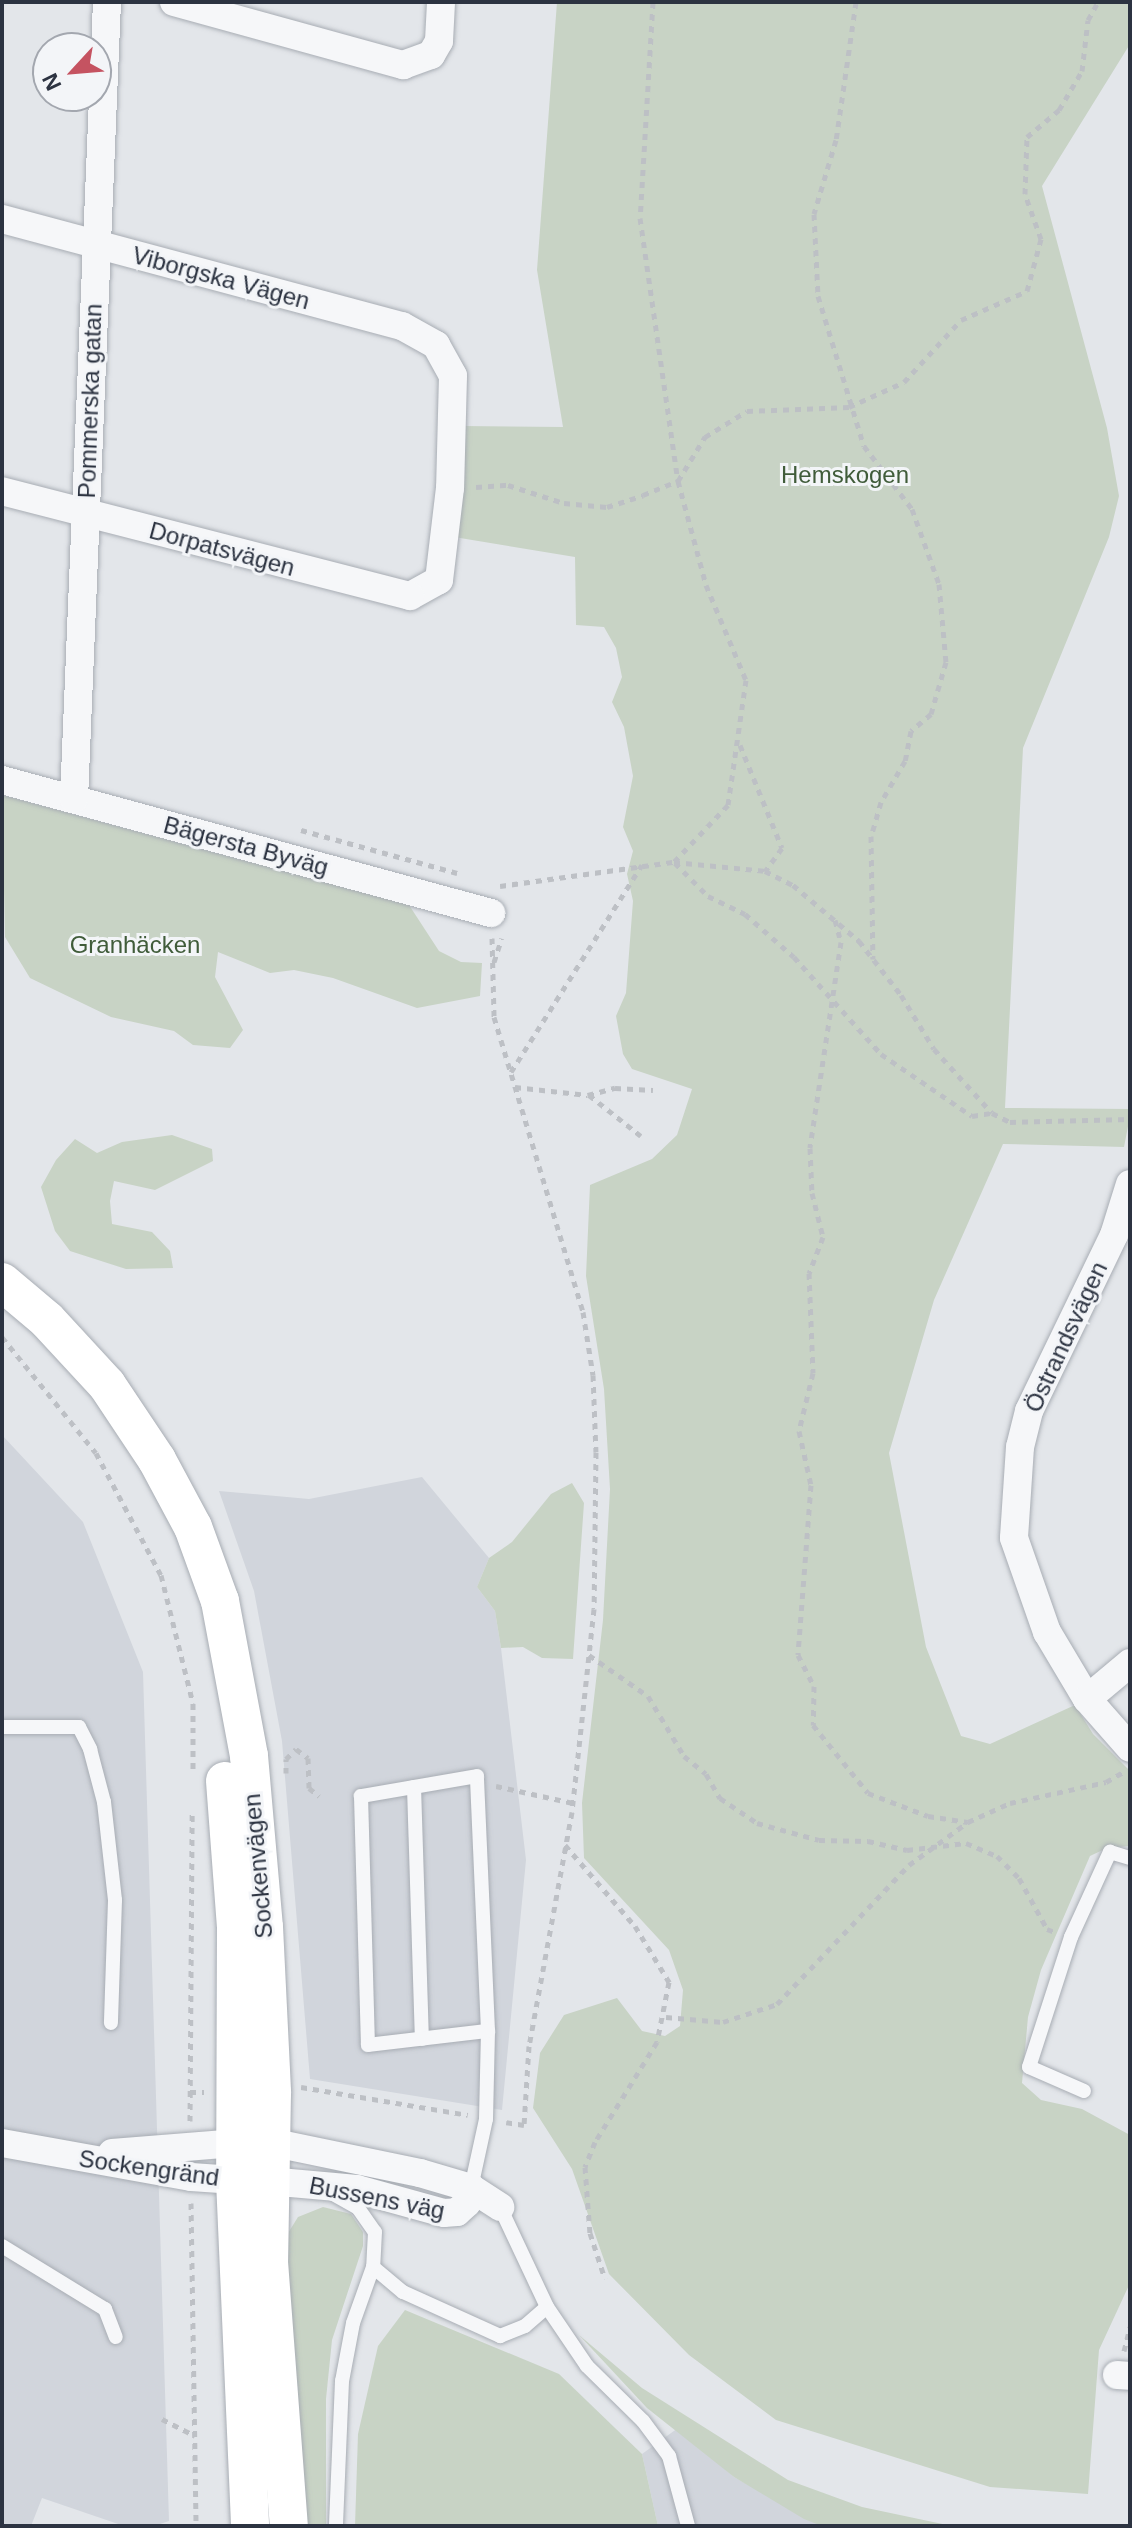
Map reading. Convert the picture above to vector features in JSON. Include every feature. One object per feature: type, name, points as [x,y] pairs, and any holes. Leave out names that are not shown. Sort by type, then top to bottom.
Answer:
[{"type":"main road","name":"Sockenvägen","points":[[2,1282],[47,1320],[124,1410],[193,1527],[220,1601],[249,1756],[254,2093],[250,2526]]},
{"type":"main road","name":"Sockenvägen","points":[[2,1309],[46,1346],[93,1402],[137,1468],[175,1540],[200,1608],[221,1743],[254,2093]]},
{"type":"main road","name":"Sockenvägen","points":[[252,2161],[289,2526]]},
{"type":"street","name":"Pommerska gatan","points":[[74,799],[107,2]]},
{"type":"street","points":[[174,2],[416,64],[431,55],[439,41],[441,2]]},
{"type":"street","name":"Viborgska Vägen","points":[[2,219],[402,326],[436,345],[453,376],[450,488]]},
{"type":"street","name":"Dorpatsvägen","points":[[2,491],[410,596],[439,580],[450,488]]},
{"type":"street","name":"Bägersta Byväg","points":[[2,780],[490,900]]},
{"type":"street","name":"Östrandsvägen","points":[[1130,1184],[1114,1235],[1029,1411],[1016,1484],[1014,1538],[1047,1632],[1087,1699],[1130,1748]]},
{"type":"street","points":[[1087,1699],[1130,1663]]},
{"type":"street","name":"Sockengränd","points":[[2,2143],[191,2177],[252,2161]]},
{"type":"street","name":"Sockengränd","points":[[64,2156],[191,2148],[252,2161]]},
{"type":"street","name":"Bussens väg","points":[[252,2161],[369,2160],[471,2188],[500,2207]]},
{"type":"street","name":"Bussens väg","points":[[252,2161],[316,2184],[444,2213],[457,2212],[467,2203],[471,2188]]},
{"type":"lane","points":[[2,1727],[79,1727],[90,1749],[104,1802],[115,1900],[111,2023]]},
{"type":"lane","points":[[471,2188],[486,2119],[488,2031],[477,1776],[361,1796],[368,2045],[488,2031]]},
{"type":"lane","points":[[414,1787],[422,2039]]},
{"type":"lane","points":[[1084,2091],[1029,2067],[1071,1937],[1110,1852],[1130,1858]]},
{"type":"lane","points":[[316,2184],[369,2218],[375,2232],[373,2267],[353,2323],[342,2381],[336,2526]]},
{"type":"lane","points":[[500,2207],[547,2307],[587,2366],[643,2421],[669,2456],[688,2526]]},
{"type":"lane","points":[[2,2246],[105,2309],[116,2337]]},
{"type":"lane","points":[[373,2267],[403,2292],[482,2332],[511,2334],[547,2307]]},
{"type":"path","points":[[653,2],[640,218],[678,481],[706,585],[746,680],[740,744],[728,805],[674,862]]},
{"type":"path","points":[[856,2],[848,75],[814,214],[812,250],[818,296],[849,407],[881,474],[912,509],[939,584],[946,662],[931,714],[911,731],[905,761],[881,802],[871,836],[873,959]]},
{"type":"path","points":[[450,488],[508,485],[564,503],[607,507],[678,481],[705,437],[747,411],[849,407],[904,382],[961,320],[1027,291],[1041,239],[1025,194],[1027,137],[1059,110],[1082,71],[1088,20],[1098,2]]},
{"type":"path","points":[[740,744],[782,848],[765,871]]},
{"type":"path","points":[[674,862],[708,896],[745,914],[832,1001],[857,1033],[912,1076],[972,1116],[992,1113]]},
{"type":"path","points":[[190,2092],[254,2093],[304,2085],[524,2125],[529,2046],[573,1803],[589,1655],[596,1535],[593,1375],[583,1312],[494,1017],[490,900],[642,865],[674,862],[765,871],[793,885],[835,920],[873,959],[934,1049],[992,1113],[1010,1122],[1130,1119]]},
{"type":"path","points":[[510,1073],[642,865]]},
{"type":"path","points":[[835,920],[841,942],[810,1148],[812,1193],[823,1237],[809,1273],[813,1373],[799,1431],[811,1485],[798,1655],[814,1686],[813,1725],[868,1793],[928,1816],[968,1822]]},
{"type":"path","points":[[515,1087],[588,1095],[615,1088],[653,1090]]},
{"type":"path","points":[[588,1095],[641,1136]]},
{"type":"path","points":[[2,1337],[96,1453],[161,1575],[193,1703],[193,1781]]},
{"type":"path","points":[[589,1655],[648,1696],[684,1756],[706,1774],[720,1798],[757,1823],[844,1844],[933,1847],[966,1843],[997,1856],[1019,1878],[1047,1929],[1071,1937]]},
{"type":"path","points":[[666,2017],[723,2022],[777,2004],[888,1885],[968,1822],[1010,1803],[1106,1782],[1130,1769]]},
{"type":"path","points":[[477,1776],[502,1789],[573,1803]]},
{"type":"path","points":[[191,2148],[192,1796]]},
{"type":"path","points":[[565,1844],[657,1956],[669,1982],[666,2017],[657,2042],[595,2142],[585,2167],[590,2233],[605,2279]]},
{"type":"path","points":[[191,2177],[196,2526]]},
{"type":"path","points":[[162,2419],[195,2436]]},
{"type":"shaded area","points":[[2,1435],[83,1522],[143,1672],[169,2521],[154,2526],[124,2526],[42,2498],[31,2526],[2,2526]]},
{"type":"shaded area","points":[[422,1477],[489,1558],[477,1587],[495,1611],[501,1648],[526,1860],[502,2110],[310,2079],[282,1741],[254,1591],[219,1491],[309,1499]]},
{"type":"shaded area","points":[[678,2428],[734,2477],[822,2526],[658,2526],[642,2454]]},
{"type":"green space","name":"Hemskogen","points":[[557,2],[1130,2],[1130,44],[1042,186],[1107,428],[1119,496],[1109,537],[1023,748],[1005,1108],[1130,1109],[1130,1116],[1124,1147],[1003,1144],[934,1300],[889,1453],[926,1647],[961,1736],[990,1744],[1075,1705],[1093,1734],[1130,1771],[1130,1846],[1107,1848],[1090,1856],[1041,1970],[1028,2017],[1022,2083],[1041,2100],[1082,2109],[1130,2135],[1130,2283],[1099,2350],[1088,2494],[990,2487],[776,2420],[689,2355],[609,2274],[572,2169],[533,2108],[540,2053],[564,2015],[617,1998],[642,2031],[665,2036],[680,2026],[683,1990],[669,1950],[584,1858],[582,1803],[603,1620],[610,1489],[604,1389],[586,1276],[590,1185],[652,1159],[677,1135],[692,1089],[632,1069],[623,1054],[616,1016],[626,993],[633,901],[627,874],[633,851],[623,827],[633,776],[624,727],[612,702],[622,677],[616,648],[604,627],[576,625],[575,557],[454,537],[462,426],[563,427],[537,270]]},
{"type":"green space","name":"Granhäcken","points":[[2,795],[409,905],[439,951],[461,962],[482,963],[480,996],[417,1008],[333,978],[294,970],[270,973],[218,952],[215,977],[243,1030],[230,1048],[193,1045],[174,1031],[111,1017],[30,978],[5,937]]},
{"type":"green space","points":[[172,1135],[212,1149],[213,1161],[155,1190],[114,1181],[110,1201],[112,1224],[152,1232],[170,1251],[173,1268],[126,1269],[70,1251],[55,1231],[41,1187],[56,1160],[75,1139],[97,1153],[122,1142]]},
{"type":"green space","points":[[572,1483],[584,1503],[573,1659],[542,1658],[523,1647],[501,1648],[495,1611],[477,1587],[489,1558],[512,1542],[551,1494]]},
{"type":"green space","points":[[323,2207],[351,2214],[363,2232],[363,2246],[332,2340],[326,2399],[326,2526],[304,2526],[285,2238],[298,2217]]},
{"type":"green space","points":[[405,2310],[559,2374],[642,2454],[658,2526],[355,2526],[358,2434],[378,2346]]},
{"type":"green space","points":[[579,2335],[642,2388],[788,2480],[862,2507],[952,2526],[822,2526],[804,2519],[734,2477],[647,2408]]}]
